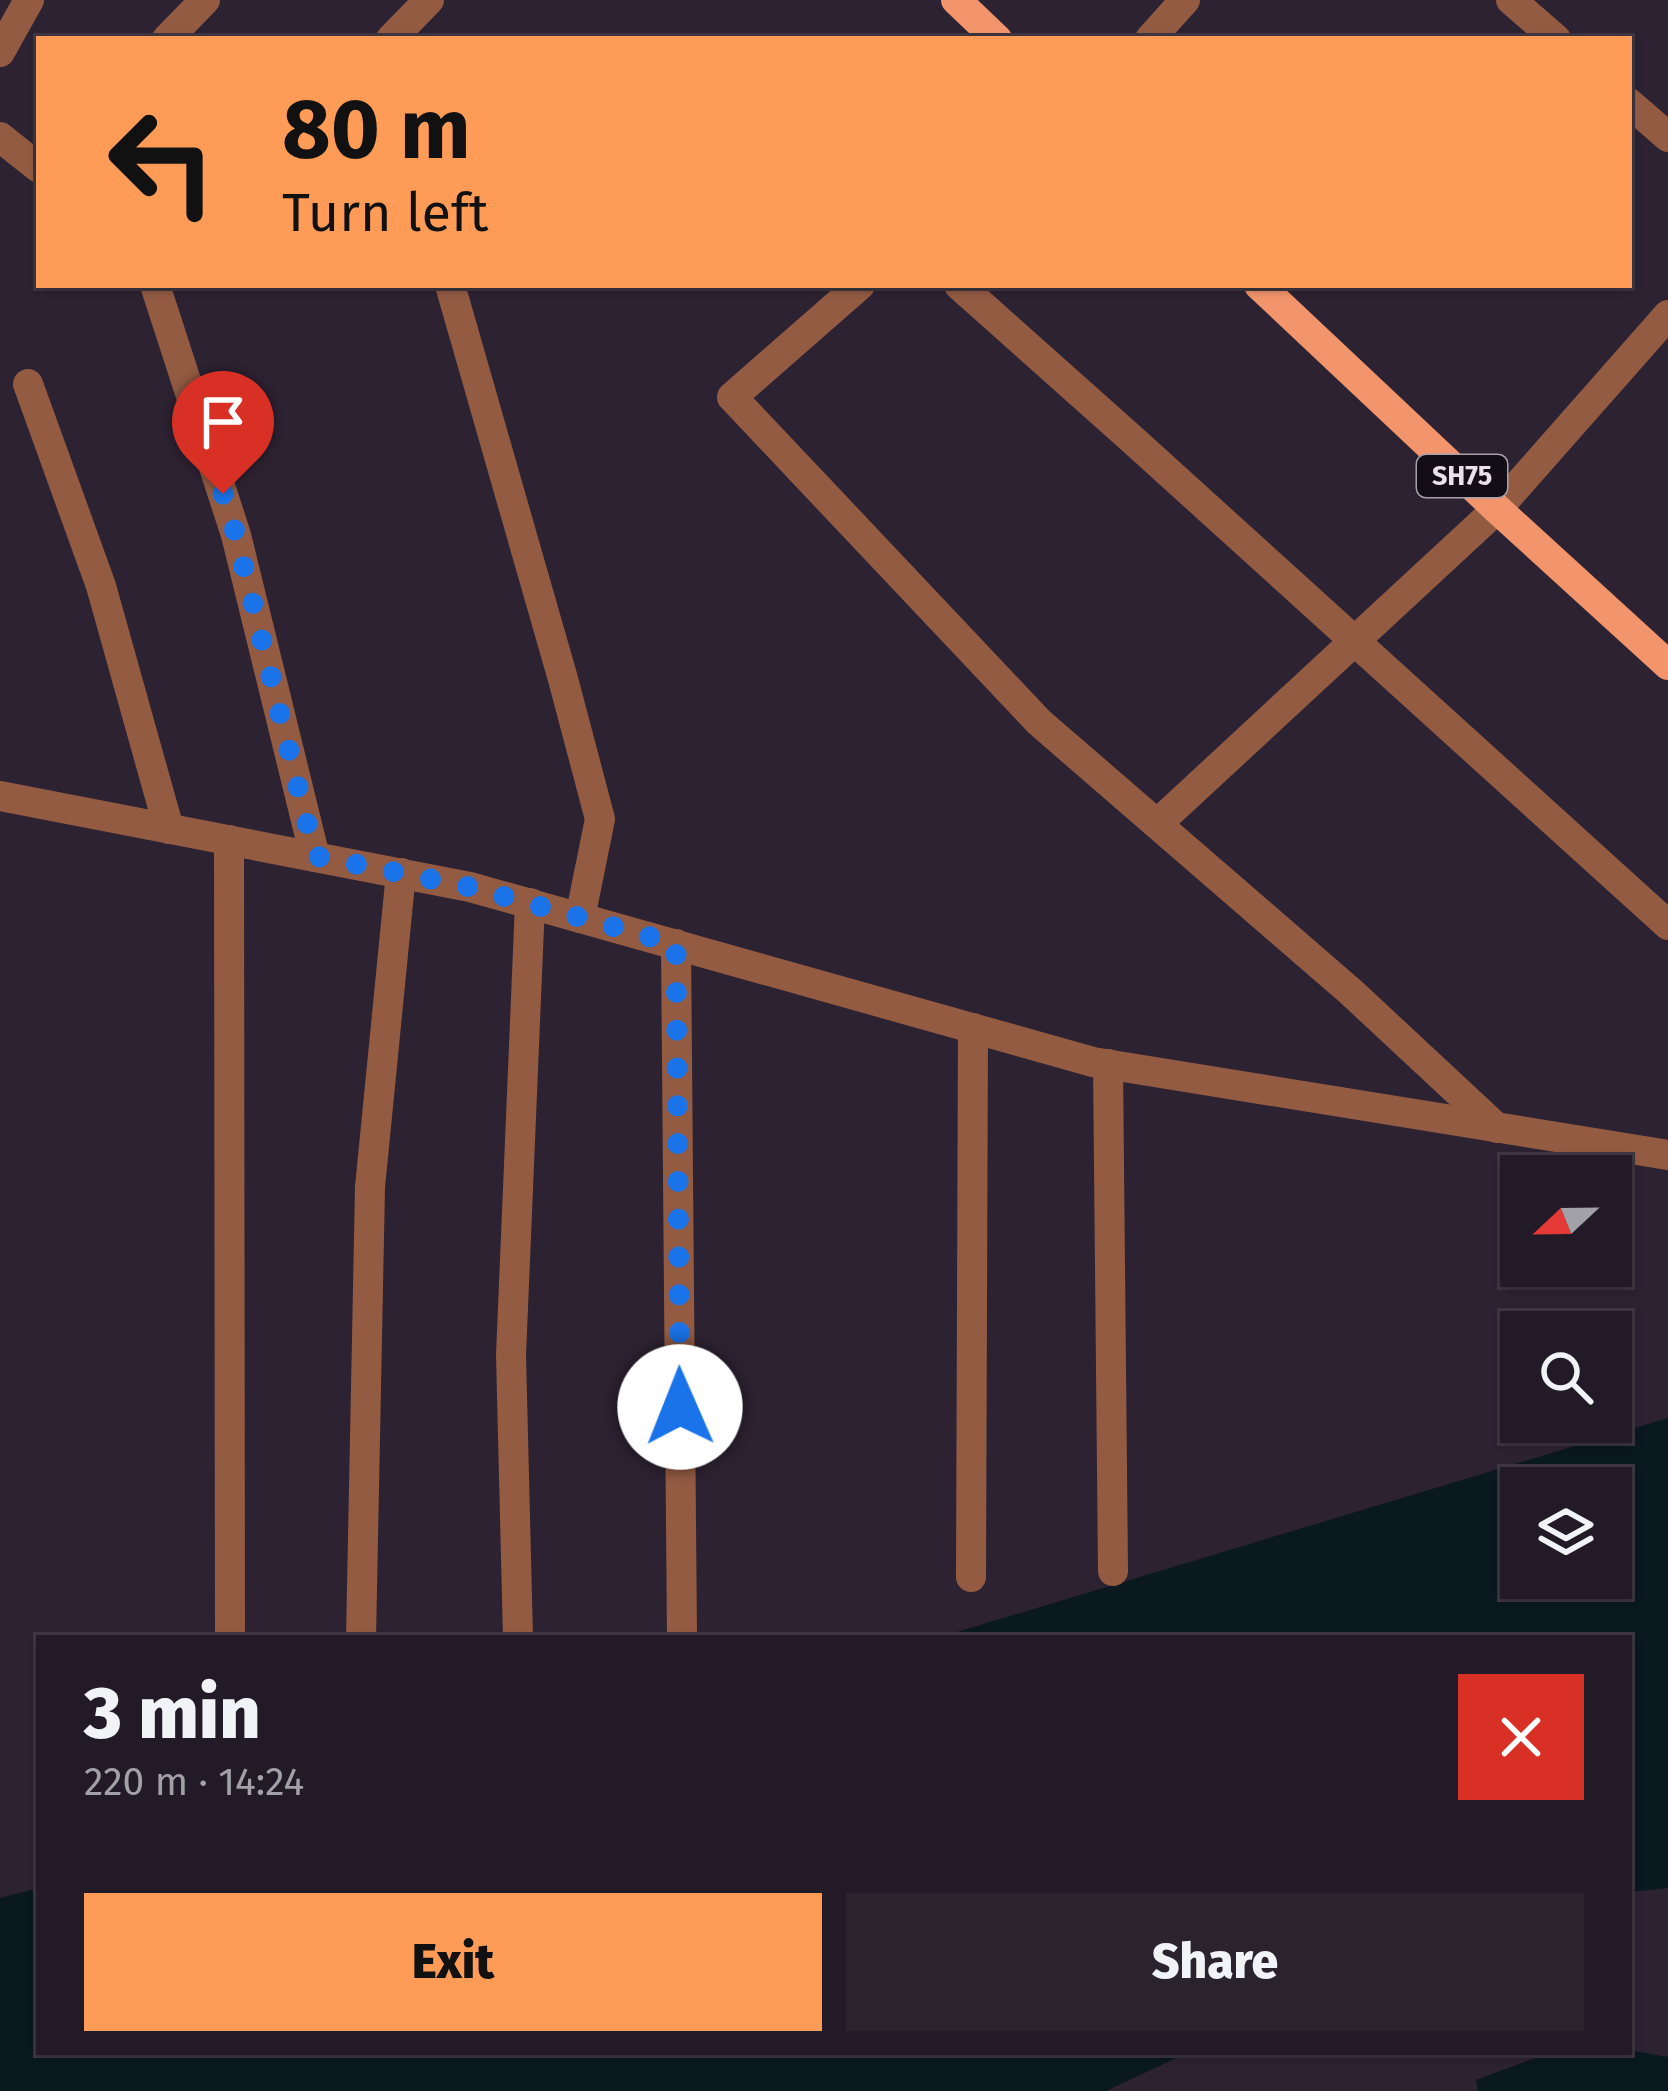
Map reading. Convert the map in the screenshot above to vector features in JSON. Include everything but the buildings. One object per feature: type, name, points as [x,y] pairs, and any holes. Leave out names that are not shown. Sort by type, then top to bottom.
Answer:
[{"type":"main road","points":[[956,0],[994,36]]},
{"type":"main road","name":"SH75","points":[[1261,288],[1668,664]]},
{"type":"street","points":[[0,52],[29,0]]},
{"type":"street","points":[[170,36],[205,0]]},
{"type":"street","points":[[394,36],[429,0]]},
{"type":"street","points":[[1153,36],[1185,0]]},
{"type":"street","points":[[1511,0],[1553,36]]},
{"type":"street","points":[[1632,106],[1668,137]]},
{"type":"street","points":[[0,136],[36,166]]},
{"type":"street","points":[[156,288],[236,535],[315,856]]},
{"type":"street","points":[[451,288],[600,820],[580,918]]},
{"type":"street","points":[[857,288],[732,397],[1039,722],[1351,992],[1497,1128]]},
{"type":"street","points":[[962,288],[1668,925]]},
{"type":"street","points":[[1157,824],[1497,509],[1668,315]]},
{"type":"street","points":[[28,384],[101,586],[169,829]]},
{"type":"street","points":[[0,796],[470,887],[1108,1064],[1668,1155]]},
{"type":"street","points":[[229,840],[230,1635]]},
{"type":"street","points":[[361,1635],[370,1187],[401,873]]},
{"type":"street","points":[[518,1635],[511,1355],[530,903]]},
{"type":"street","points":[[676,944],[682,1635]]},
{"type":"street","points":[[971,1577],[973,1028]]},
{"type":"street","points":[[1108,1064],[1113,1571]]},
{"type":"shaded area","points":[[1668,1418],[1668,1888],[1632,1892],[1632,1635],[947,1635],[1500,1469],[1500,1599],[1632,1599],[1632,1467],[1505,1467],[1585,1443],[1632,1443],[1632,1429]]},
{"type":"shaded area","points":[[36,1889],[36,2055],[1183,2055],[1106,2091],[0,2091],[0,1898]]},
{"type":"shaded area","points":[[1632,2051],[1668,2057],[1668,2091],[1478,2091],[1476,2080],[1544,2055],[1632,2055]]},
{"type":"route","points":[[223,494],[315,856],[470,887],[676,944],[680,1407]]}]
